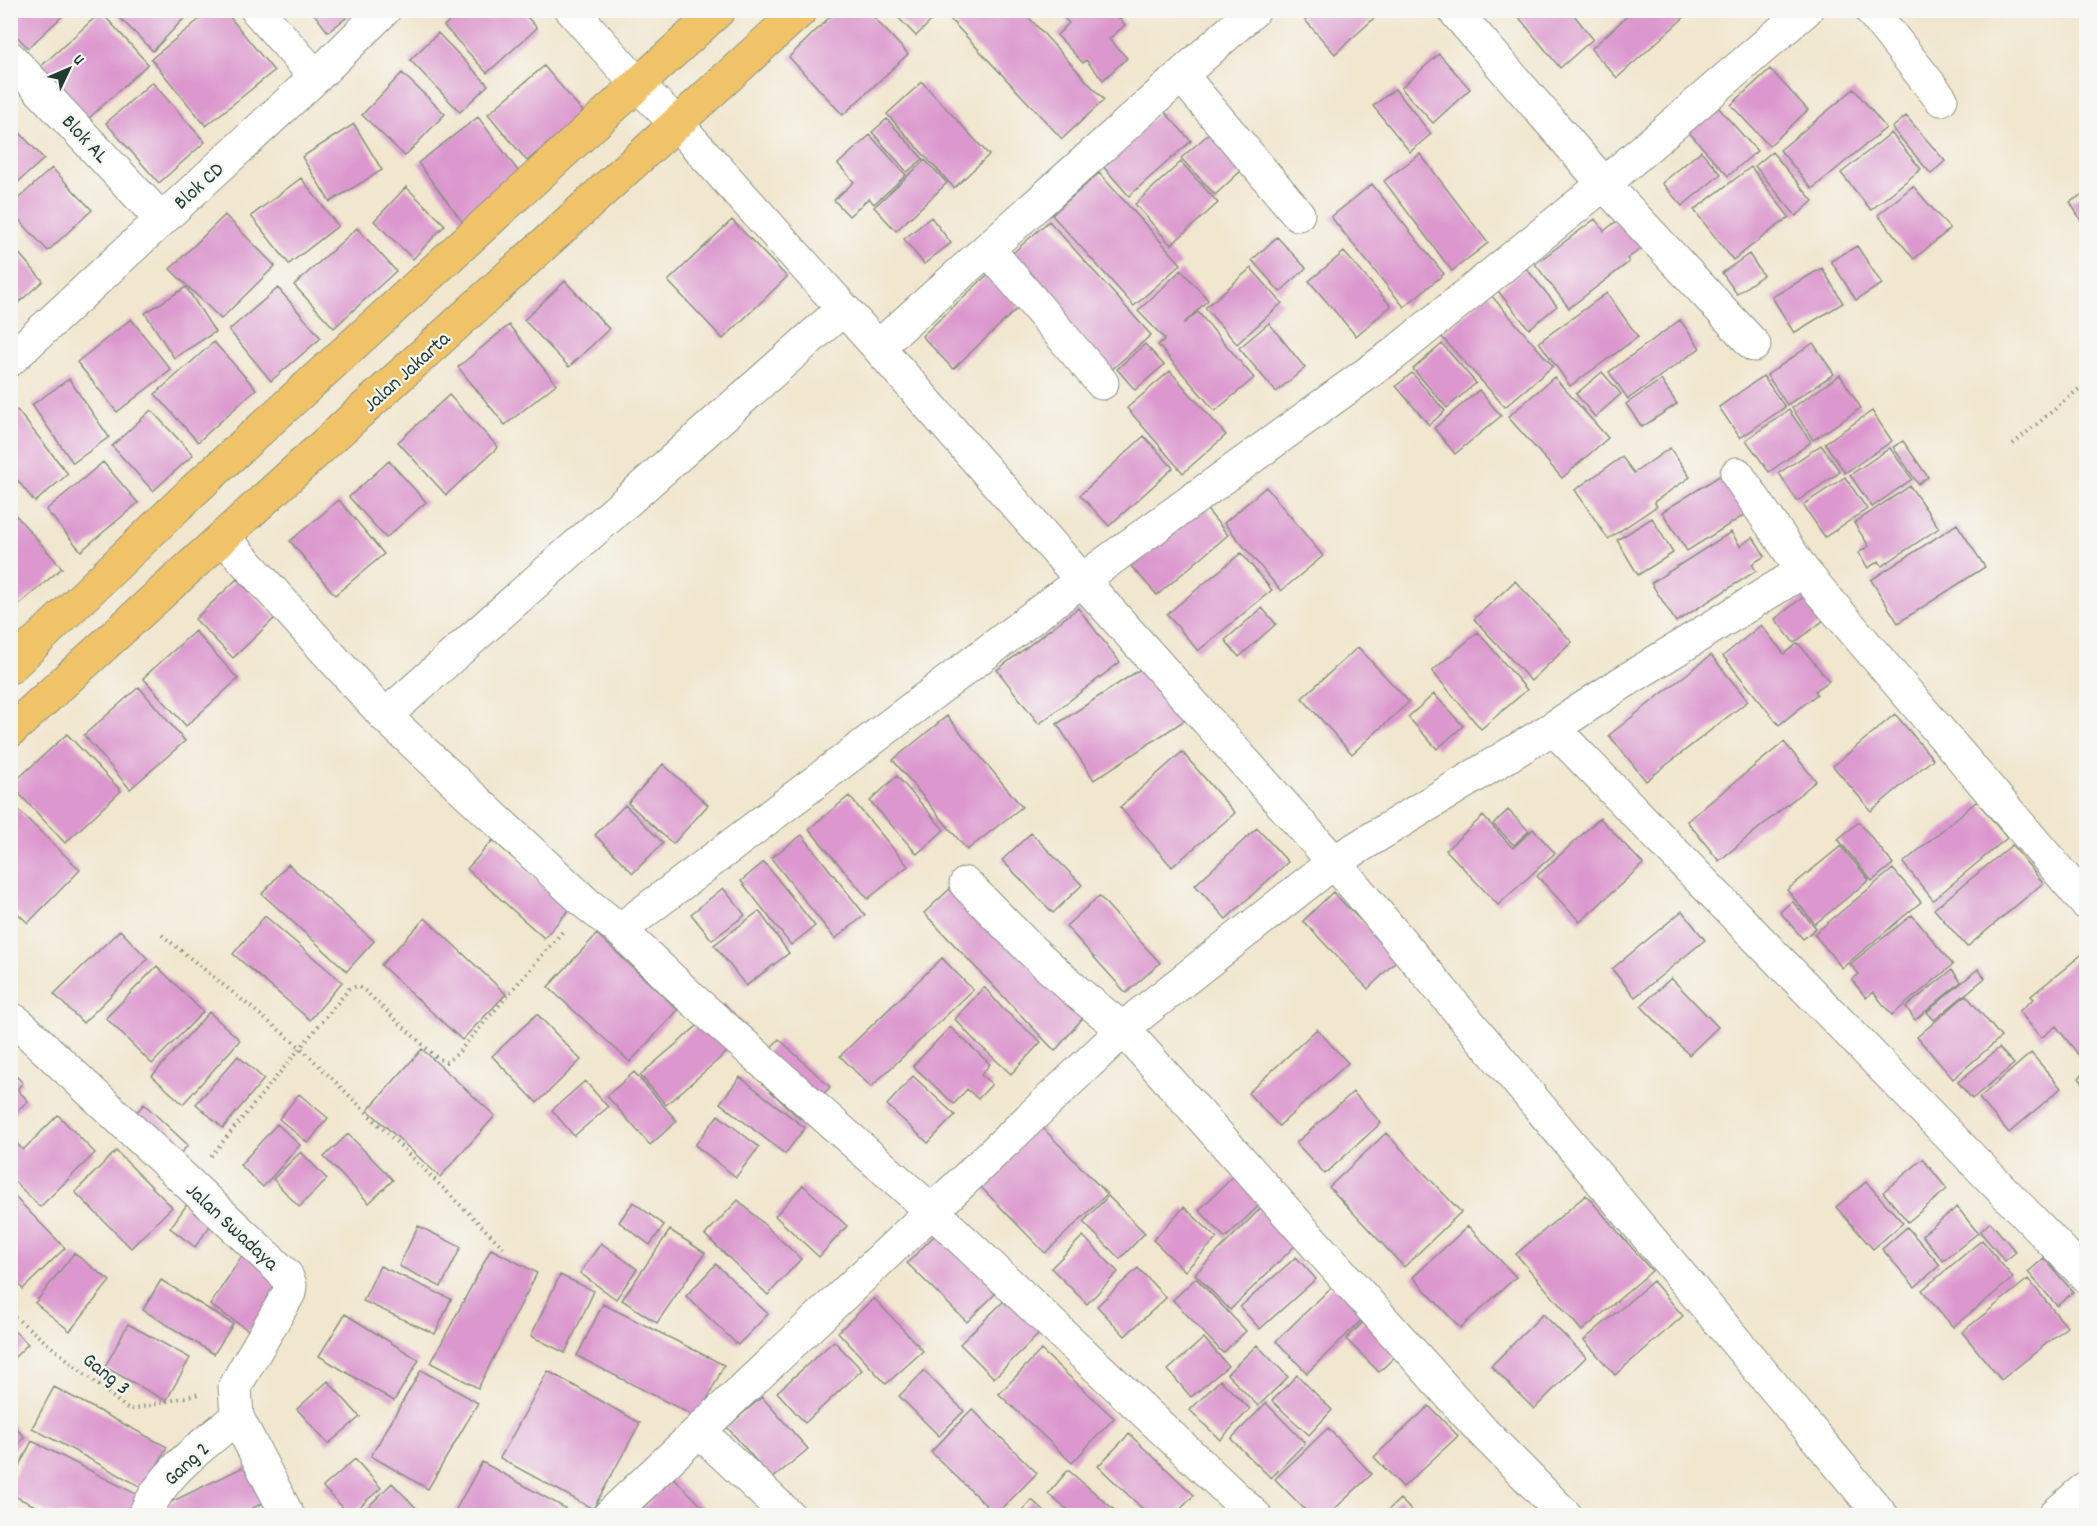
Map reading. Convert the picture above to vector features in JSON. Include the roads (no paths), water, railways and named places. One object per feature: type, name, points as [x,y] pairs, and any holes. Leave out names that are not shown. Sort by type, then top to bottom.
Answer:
[{"type":"main road","points":[[10,667],[193,491],[719,10]]},
{"type":"main road","name":"Jalan Jakarta","points":[[10,731],[801,10]]},
{"type":"street","points":[[257,10],[316,77]]},
{"type":"street","name":"Blok CD","points":[[10,360],[316,77],[384,10]]},
{"type":"street","points":[[572,10],[878,347],[1334,862],[1882,1515]]},
{"type":"street","points":[[878,347],[1254,10]]},
{"type":"street","points":[[1454,10],[1604,184],[1754,345]]},
{"type":"street","points":[[620,930],[1082,580],[1394,354],[1604,184],[1806,10]]},
{"type":"street","points":[[1871,10],[1941,99]]},
{"type":"street","name":"Blok AL","points":[[10,58],[161,219]]},
{"type":"street","points":[[1182,76],[1298,214]]},
{"type":"street","points":[[988,249],[1102,383]]},
{"type":"street","points":[[385,716],[843,309]]},
{"type":"street","points":[[1737,474],[1803,571],[2086,903]]},
{"type":"street","points":[[224,538],[385,716],[586,904],[620,930],[699,1006],[932,1210],[1255,1515]]},
{"type":"street","points":[[609,1515],[1137,1017],[1334,862],[1803,571]]},
{"type":"street","points":[[1553,728],[2086,1276]]},
{"type":"street","points":[[966,884],[1032,951],[1077,992],[1124,1029],[1483,1432],[1566,1515]]},
{"type":"street","name":"Jalan Swadaya","points":[[10,1018],[286,1275],[290,1293],[236,1402]]},
{"type":"street","points":[[236,1402],[288,1515]]},
{"type":"street","name":"Gang 2","points":[[144,1515],[152,1497],[175,1468],[236,1402]]},
{"type":"street","points":[[699,1431],[789,1515]]},
{"type":"street","points":[[2054,1515],[2086,1488]]}]
